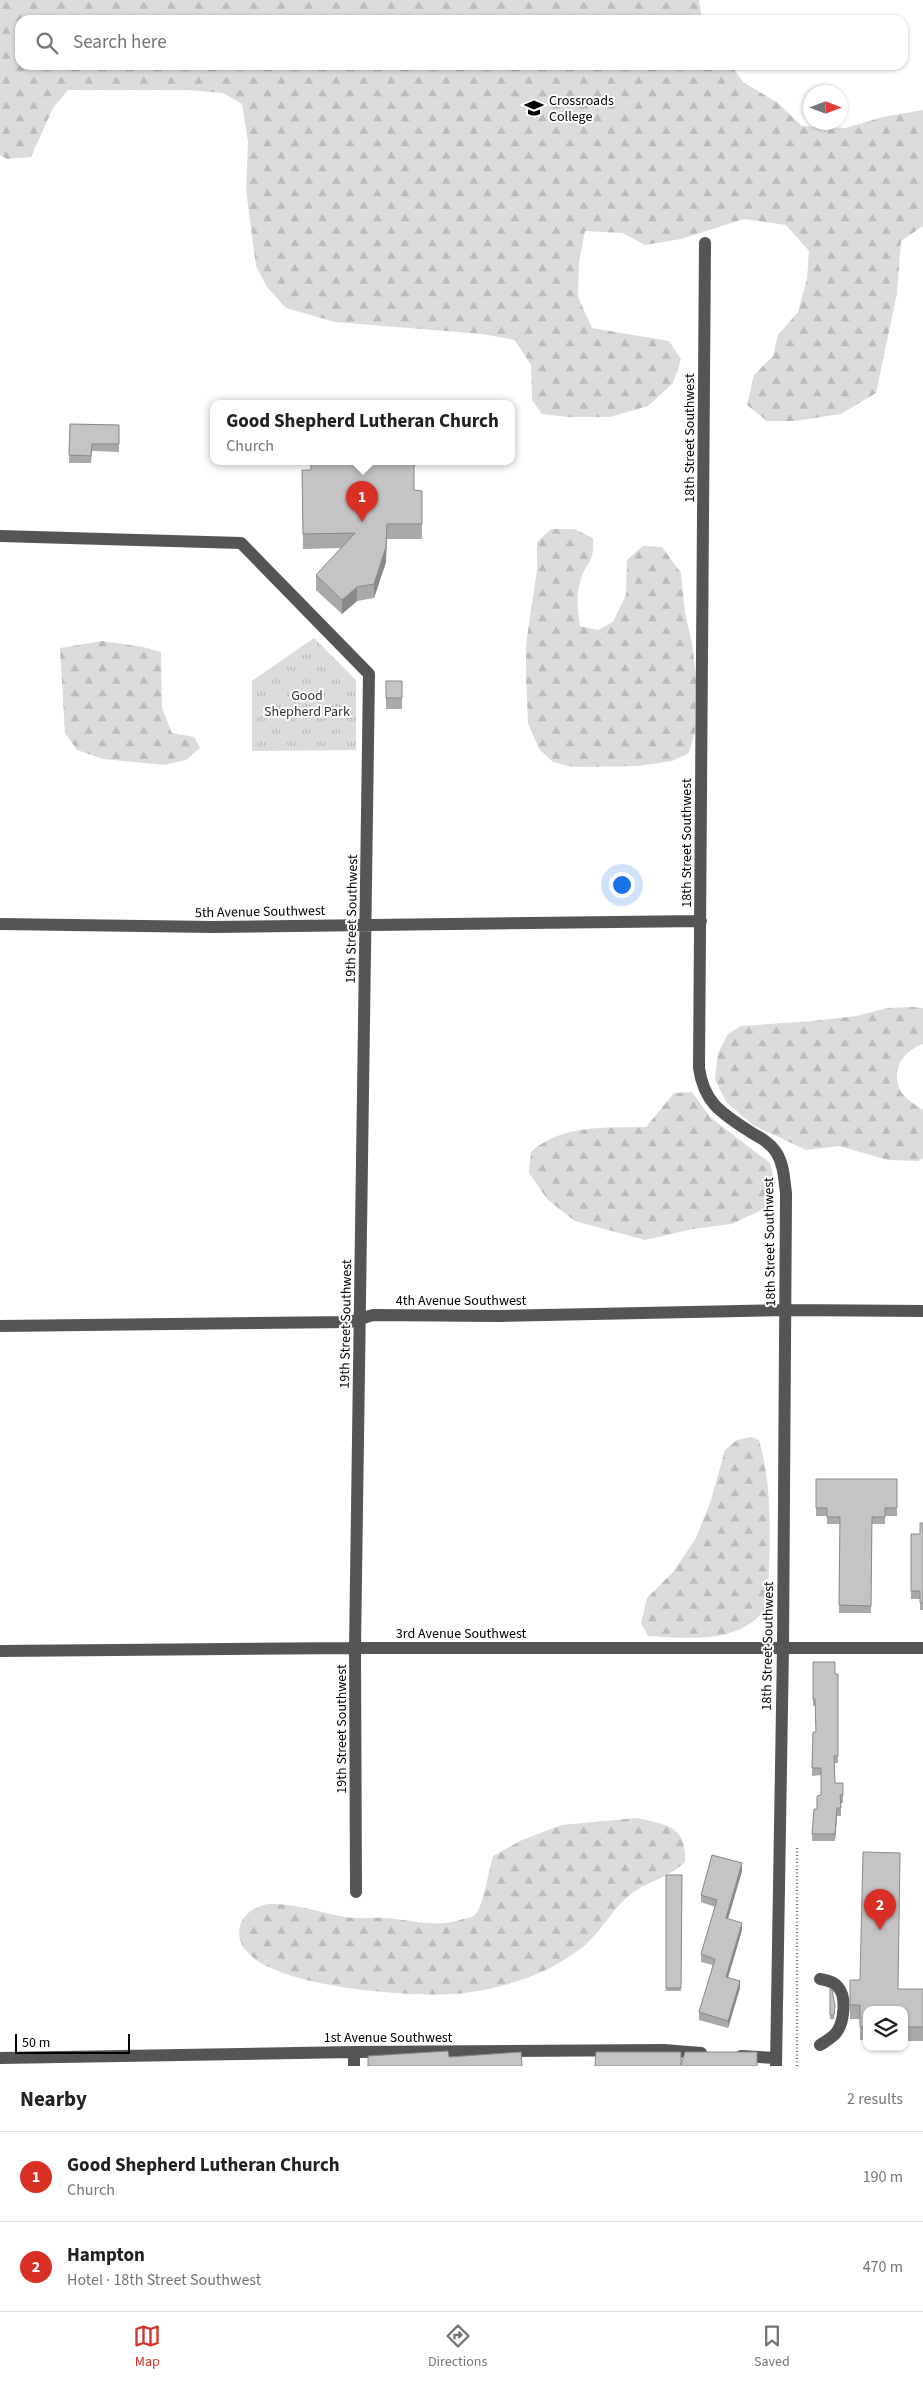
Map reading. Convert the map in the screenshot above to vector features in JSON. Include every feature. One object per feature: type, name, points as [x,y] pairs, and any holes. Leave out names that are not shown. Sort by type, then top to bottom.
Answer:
[{"type":"street","name":"18th Street Southwest","points":[[705,243],[701,921],[698,1052],[701,1084],[714,1105],[724,1115],[766,1141],[779,1159],[784,1174],[786,1193],[783,1648],[776,2062]]},
{"type":"street","name":"19th Street Southwest","points":[[0,536],[241,543],[369,674],[355,1648],[356,1892]]},
{"type":"street","name":"5th Avenue Southwest","points":[[0,924],[213,927],[701,921]]},
{"type":"street","name":"4th Avenue Southwest","points":[[0,1326],[340,1322],[360,1320],[373,1315],[500,1316],[786,1310],[923,1311]]},
{"type":"street","name":"3rd Avenue Southwest","points":[[0,1651],[355,1648],[923,1648]]},
{"type":"street","points":[[820,1978],[832,1982],[838,1987],[843,2002],[840,2027],[835,2034],[820,2045]]},
{"type":"street","name":"1st Avenue Southwest","points":[[0,2058],[354,2052],[664,2050],[722,2054],[776,2062]]},
{"type":"street","points":[[354,2052],[354,2066]]},
{"type":"path","points":[[797,1847],[797,2066]]},
{"type":"green space","points":[[0,0],[699,0],[701,15],[15,15],[15,70],[735,70],[743,82],[778,103],[803,126],[803,130],[848,130],[848,127],[883,117],[923,110],[923,226],[901,241],[897,293],[876,393],[841,414],[795,421],[767,421],[747,405],[754,375],[773,356],[778,335],[798,312],[807,279],[809,251],[786,225],[744,219],[681,239],[645,245],[623,233],[585,231],[579,262],[578,297],[592,328],[669,341],[681,359],[673,383],[648,406],[610,417],[568,417],[542,414],[532,400],[531,365],[515,340],[482,334],[335,322],[286,308],[267,287],[256,266],[246,190],[248,142],[242,104],[223,93],[187,90],[68,90],[53,108],[31,157],[7,159],[0,155]]},
{"type":"green space","points":[[551,529],[574,529],[593,538],[593,553],[582,575],[578,593],[580,626],[598,630],[613,622],[626,595],[627,560],[643,546],[662,547],[681,573],[685,613],[692,643],[696,678],[695,732],[689,753],[672,761],[638,766],[573,767],[553,762],[539,749],[528,723],[526,644],[537,570],[537,542]]},
{"type":"green space","name":"Good Shepherd Park","points":[[314,638],[356,680],[356,750],[252,751],[252,681]]},
{"type":"green space","points":[[102,641],[143,647],[161,652],[162,708],[172,733],[194,737],[200,748],[186,760],[165,765],[103,759],[77,750],[65,733],[60,648]]},
{"type":"green space","points":[[888,1008],[923,1008],[923,1044],[911,1050],[902,1059],[897,1071],[897,1077],[901,1092],[923,1110],[923,1158],[918,1161],[888,1160],[839,1146],[806,1150],[753,1125],[726,1102],[715,1079],[718,1053],[728,1034],[741,1026],[813,1021],[856,1016]]},
{"type":"green space","points":[[692,1092],[710,1117],[770,1163],[775,1182],[768,1207],[732,1224],[693,1229],[645,1240],[575,1221],[548,1200],[529,1173],[531,1152],[556,1136],[585,1129],[646,1127],[674,1093]]},
{"type":"green space","points":[[751,1437],[759,1440],[767,1480],[770,1523],[767,1608],[755,1620],[728,1634],[697,1638],[648,1636],[641,1623],[647,1598],[673,1572],[696,1538],[711,1500],[725,1450],[737,1440]]},
{"type":"green space","points":[[637,1818],[666,1826],[679,1834],[685,1850],[685,1862],[674,1871],[635,1891],[621,1903],[591,1940],[576,1952],[546,1970],[512,1983],[489,1989],[454,1994],[365,1990],[325,1984],[289,1975],[260,1962],[242,1945],[241,1923],[243,1919],[253,1909],[267,1904],[289,1905],[350,1918],[386,1918],[423,1923],[450,1922],[470,1917],[475,1915],[481,1905],[493,1856],[522,1840],[562,1825]]},
{"type":"building","points":[[70,424],[119,425],[119,444],[92,444],[91,456],[69,455]]},
{"type":"building","points":[[311,465],[414,465],[414,490],[422,491],[422,524],[387,524],[386,547],[374,584],[357,587],[342,600],[316,575],[355,533],[303,534],[302,470],[311,470]]},
{"type":"building","points":[[386,681],[402,681],[402,698],[386,698]]},
{"type":"building","points":[[816,1479],[897,1479],[897,1508],[885,1508],[885,1517],[872,1517],[871,1606],[839,1605],[840,1517],[827,1517],[827,1508],[816,1508]]},
{"type":"building","points":[[920,1523],[923,1523],[923,1603],[920,1603],[920,1591],[911,1591],[911,1534],[920,1534]]},
{"type":"building","points":[[813,1662],[835,1662],[835,1674],[838,1674],[838,1756],[834,1756],[835,1783],[843,1783],[843,1795],[840,1795],[841,1808],[837,1808],[835,1834],[812,1834],[814,1809],[817,1809],[817,1796],[821,1795],[821,1768],[812,1768],[813,1732],[816,1732],[815,1699],[813,1699]]},
{"type":"building","points":[[863,1852],[900,1853],[898,1989],[923,1989],[923,2027],[908,2027],[908,2006],[863,2006],[863,2027],[860,2027],[860,2005],[850,2005],[850,1980],[860,1980]]},
{"type":"building","points":[[712,1855],[742,1863],[726,1918],[742,1923],[726,1977],[740,1981],[728,2021],[699,2012],[715,1959],[701,1954],[717,1900],[701,1895]]},
{"type":"building","points":[[666,1875],[682,1875],[681,1988],[666,1988]]},
{"type":"building","points":[[830,1989],[832,1989],[835,2006],[834,2015],[830,2015]]},
{"type":"building","points":[[448,2051],[449,2057],[521,2052],[522,2066],[368,2066],[368,2056]]},
{"type":"building","points":[[596,2052],[681,2052],[681,2065],[685,2052],[757,2052],[757,2066],[595,2066]]},
{"type":"place","name":"Crossroads College","points":[[534,108]]},
{"type":"place","name":"Good Shepherd Lutheran Church","points":[[362,522]]},
{"type":"place","name":"Hampton","points":[[880,1930]]}]
